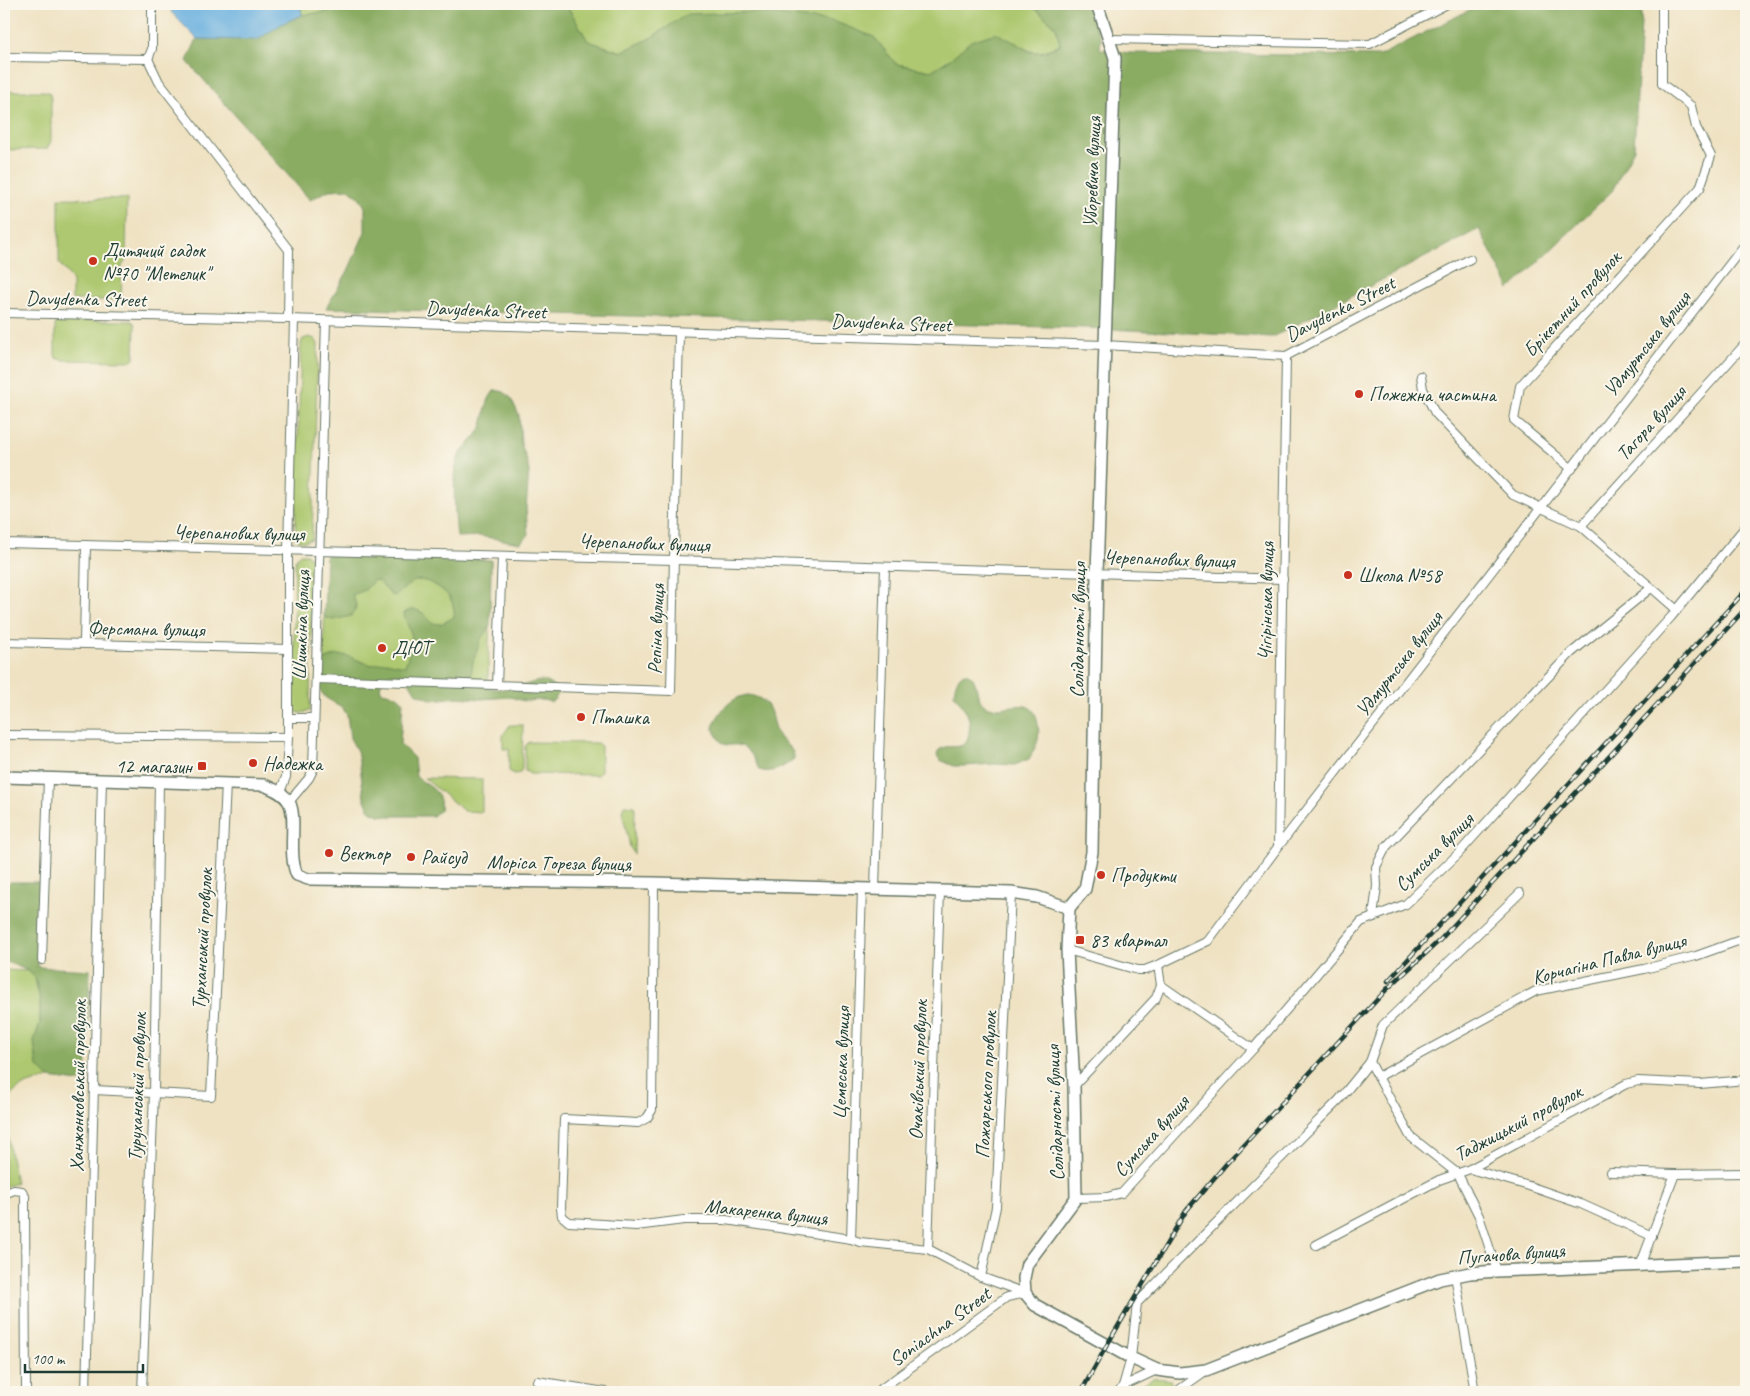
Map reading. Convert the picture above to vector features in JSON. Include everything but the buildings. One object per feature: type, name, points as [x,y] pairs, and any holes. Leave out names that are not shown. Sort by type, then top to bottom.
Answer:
[{"type":"street","points":[[152,4],[152,49],[148,60],[160,82],[289,250],[291,320],[288,737],[286,777],[280,792]]},
{"type":"street","name":"Уборевича вулиця","points":[[1097,4],[1115,58],[1105,345]]},
{"type":"street","points":[[1109,39],[1370,44],[1447,4]]},
{"type":"street","name":"Брiкетний провулок","points":[[1572,469],[1514,420],[1520,386],[1700,188],[1711,156],[1696,126],[1691,106],[1662,84],[1662,4]]},
{"type":"street","points":[[4,57],[148,60]]},
{"type":"street","name":"Удмуртська вулиця","points":[[1068,950],[1138,970],[1146,970],[1208,941],[1278,847],[1746,242]]},
{"type":"street","name":"Davydenka Street","points":[[4,313],[1105,345],[1286,356],[1470,259]]},
{"type":"street","name":"Шишкiна вулиця","points":[[289,802],[309,778],[313,770],[326,321]]},
{"type":"street","name":"Репiна вулиця","points":[[316,679],[671,690],[679,332]]},
{"type":"street","name":"Тагора вулиця","points":[[1581,526],[1746,343]]},
{"type":"street","name":"Солідарності вулиця","points":[[1025,1293],[1024,1278],[1027,1264],[1076,1198],[1074,1086],[1068,950],[1069,908],[1085,889],[1092,852],[1097,573],[1105,345]]},
{"type":"street","name":"Чiгiрiнська вулиця","points":[[1278,847],[1286,356]]},
{"type":"street","points":[[1421,376],[1423,389],[1435,413],[1513,495],[1581,526],[1677,610]]},
{"type":"street","name":"Сумська вулиця","points":[[1076,1198],[1122,1193],[1253,1048],[1361,922],[1406,904],[1458,854],[1677,610],[1746,526]]},
{"type":"street","name":"Черепанових вулиця","points":[[4,543],[674,560],[1283,579]]},
{"type":"street","points":[[84,644],[86,545]]},
{"type":"street","points":[[497,685],[502,556]]},
{"type":"street","points":[[875,889],[885,567]]},
{"type":"street","points":[[1373,917],[1377,886],[1376,867],[1386,847],[1572,652],[1651,588]]},
{"type":"street","name":"Ферсмана вулиця","points":[[4,642],[288,649]]},
{"type":"street","points":[[288,718],[314,718]]},
{"type":"street","points":[[4,735],[288,737]]},
{"type":"street","points":[[4,777],[264,785],[280,792],[289,802]]},
{"type":"street","points":[[42,960],[48,778]]},
{"type":"street","name":"Ханжонковський провулок","points":[[86,1392],[102,780]]},
{"type":"street","name":"Туруханський провулок","points":[[142,1392],[154,1093],[159,782]]},
{"type":"street","name":"Турханський провулок","points":[[154,1093],[211,1096],[226,784]]},
{"type":"street","name":"Моріса Тореза вулиця","points":[[289,802],[292,811],[292,865],[297,875],[308,879],[654,883],[1011,893],[1037,897],[1069,908]]},
{"type":"street","name":"Макаренка вулиця","points":[[654,883],[652,1110],[647,1118],[638,1123],[564,1119],[562,1216],[569,1222],[636,1226],[684,1220],[726,1220],[851,1239],[860,1242],[928,1249],[982,1277],[1025,1293]]},
{"type":"street","name":"Цемеська вулиця","points":[[851,1239],[862,889]]},
{"type":"street","name":"Очакiвський провулок","points":[[928,1249],[940,891]]},
{"type":"street","name":"Пожарського провулок","points":[[982,1277],[996,1207],[1011,893]]},
{"type":"street","points":[[1121,1389],[1131,1358],[1138,1303],[1340,1100],[1370,1062],[1383,1025],[1520,893]]},
{"type":"street","name":"Корчагіна Павла вулиця","points":[[1378,1077],[1536,991],[1644,969],[1696,956],[1746,938]]},
{"type":"street","points":[[1074,1086],[1156,998],[1161,985],[1158,965]]},
{"type":"street","points":[[1161,985],[1253,1048]]},
{"type":"street","points":[[1370,1062],[1410,1136],[1458,1174],[1479,1216],[1497,1271]]},
{"type":"street","name":"Таджицький провулок","points":[[1316,1245],[1439,1180],[1470,1170],[1626,1084],[1638,1081],[1700,1084],[1746,1080]]},
{"type":"street","points":[[94,1090],[154,1093]]},
{"type":"street","points":[[1470,1170],[1529,1186],[1580,1204],[1652,1236]]},
{"type":"street","points":[[1611,1172],[1675,1174],[1746,1172]]},
{"type":"street","points":[[1640,1266],[1675,1174]]},
{"type":"street","points":[[4,1194],[14,1190],[22,1191],[25,1196],[26,1392]]},
{"type":"street","name":"Пугачова вулиця","points":[[1025,1293],[1035,1305],[1131,1358],[1157,1370],[1180,1373],[1206,1370],[1440,1279],[1455,1275],[1497,1271],[1746,1261]]},
{"type":"street","points":[[1455,1275],[1475,1392]]},
{"type":"street","name":"Soniachna Street","points":[[877,1392],[1007,1297],[1025,1293]]},
{"type":"street","points":[[1121,1389],[1157,1370]]},
{"type":"street","name":"Пугачова вулиця","points":[[1176,1392],[1206,1370]]},
{"type":"street","points":[[537,1381],[605,1392]]},
{"type":"green space","points":[[300,4],[351,4],[331,11],[302,15]]},
{"type":"green space","points":[[351,4],[566,4],[588,41],[621,52],[649,39],[687,14],[750,12],[833,21],[874,37],[896,64],[931,71],[950,59],[971,41],[996,33],[1030,52],[1043,52],[1060,45],[1056,27],[1030,4],[1089,4],[1093,21],[1101,38],[1100,49],[1129,53],[1379,56],[1481,4],[1642,4],[1634,149],[1612,191],[1510,289],[1479,229],[1273,337],[1086,328],[326,308],[348,271],[365,232],[365,207],[359,197],[349,189],[329,190],[310,200],[187,61],[197,39],[257,39],[283,23],[302,15],[331,11]]},
{"type":"green space","points":[[566,4],[926,4],[928,6],[950,8],[956,4],[1030,4],[1056,27],[1060,44],[1042,52],[1033,52],[1016,43],[950,59],[931,71],[896,64],[874,37],[649,39],[622,52],[588,41]]},
{"type":"green space","points":[[4,91],[44,91],[50,93],[51,141],[47,149],[4,150]]},
{"type":"green space","points":[[59,198],[127,199],[126,260],[122,266],[121,300],[72,300],[72,279],[59,263]]},
{"type":"green space","points":[[59,320],[132,321],[135,324],[134,359],[128,361],[63,360],[56,358],[55,326]]},
{"type":"green space","points":[[309,337],[315,339],[318,344],[312,539],[304,542],[295,539],[301,343],[303,339]]},
{"type":"green space","points":[[495,390],[504,392],[511,398],[519,415],[521,444],[529,471],[526,509],[528,536],[520,543],[480,536],[457,537],[454,496],[455,473],[459,456],[480,430],[488,402]]},
{"type":"green space","points":[[300,554],[307,554],[312,560],[310,711],[301,713],[293,711],[295,560]]},
{"type":"green space","points":[[326,555],[491,560],[488,680],[323,675]]},
{"type":"green space","points":[[326,555],[491,560],[490,626],[481,639],[473,662],[471,676],[488,688],[515,688],[542,681],[549,683],[558,691],[558,695],[552,702],[543,700],[524,701],[510,697],[481,699],[457,697],[433,700],[416,693],[409,681],[401,675],[391,673],[383,678],[380,687],[382,692],[396,695],[403,701],[400,744],[414,758],[416,777],[431,787],[439,798],[440,810],[433,816],[388,816],[370,811],[364,798],[357,751],[350,738],[347,715],[342,707],[326,698],[318,688],[317,678],[324,660],[337,655],[347,656],[371,665],[386,662],[405,666],[412,637],[404,613],[413,610],[420,611],[432,623],[441,624],[454,617],[452,602],[443,591],[429,582],[419,580],[413,582],[396,596],[391,595],[379,581],[374,580],[365,590],[352,595],[356,606],[351,616],[333,620],[324,617]]},
{"type":"green space","points":[[964,673],[973,678],[979,698],[986,706],[1000,708],[1023,706],[1029,707],[1034,711],[1039,736],[1029,759],[1015,765],[964,766],[954,766],[940,760],[937,756],[938,751],[946,747],[960,746],[964,744],[968,737],[968,717],[954,694],[956,682]]},
{"type":"green space","points":[[749,695],[758,698],[768,707],[779,737],[793,752],[794,759],[777,769],[769,771],[759,770],[748,751],[741,746],[721,742],[713,727],[727,705],[737,698]]},
{"type":"green space","points":[[510,725],[523,725],[522,769],[520,773],[514,774],[509,771],[509,749],[503,749],[503,735]]},
{"type":"green space","points":[[529,742],[597,743],[601,746],[601,771],[597,775],[530,774],[525,771],[525,746]]},
{"type":"green space","points":[[424,778],[482,779],[482,812],[464,811]]},
{"type":"green space","points":[[624,805],[635,806],[634,854],[630,847],[622,811]]},
{"type":"green space","points":[[10,882],[40,882],[38,967],[90,970],[86,1083],[49,1078],[37,1066],[34,1041],[40,1023],[40,1001],[35,978],[29,971],[4,961],[4,890]]},
{"type":"green space","points":[[4,970],[29,971],[35,978],[40,1001],[40,1023],[34,1041],[37,1066],[49,1078],[23,1086],[11,1096],[8,1104],[7,1126],[16,1183],[4,1187]]},
{"type":"green space","points":[[1155,1378],[1172,1380],[1164,1392],[1126,1392]]},
{"type":"water","points":[[173,4],[300,4],[302,15],[283,23],[257,40],[197,39],[171,12]]},
{"type":"railway","points":[[1388,981],[1746,590]]},
{"type":"railway","points":[[1081,1392],[1186,1211],[1227,1163],[1386,990],[1440,940],[1746,608]]},
{"type":"place","name":"Дитячий садок №70 \"Метелик\"","points":[[93,261]]},
{"type":"place","name":"Пожежна частина","points":[[1359,394]]},
{"type":"place","name":"Школа №58","points":[[1348,575]]},
{"type":"place","name":"ДЮТ","points":[[382,648]]},
{"type":"place","name":"Пташка","points":[[581,717]]},
{"type":"place","name":"Надежка","points":[[253,763]]},
{"type":"place","name":"12 магазин","points":[[202,766]]},
{"type":"place","name":"Вектор","points":[[329,853]]},
{"type":"place","name":"Райсуд","points":[[411,857]]},
{"type":"place","name":"Продукти","points":[[1101,875]]},
{"type":"place","name":"83 квартал","points":[[1080,940]]}]
